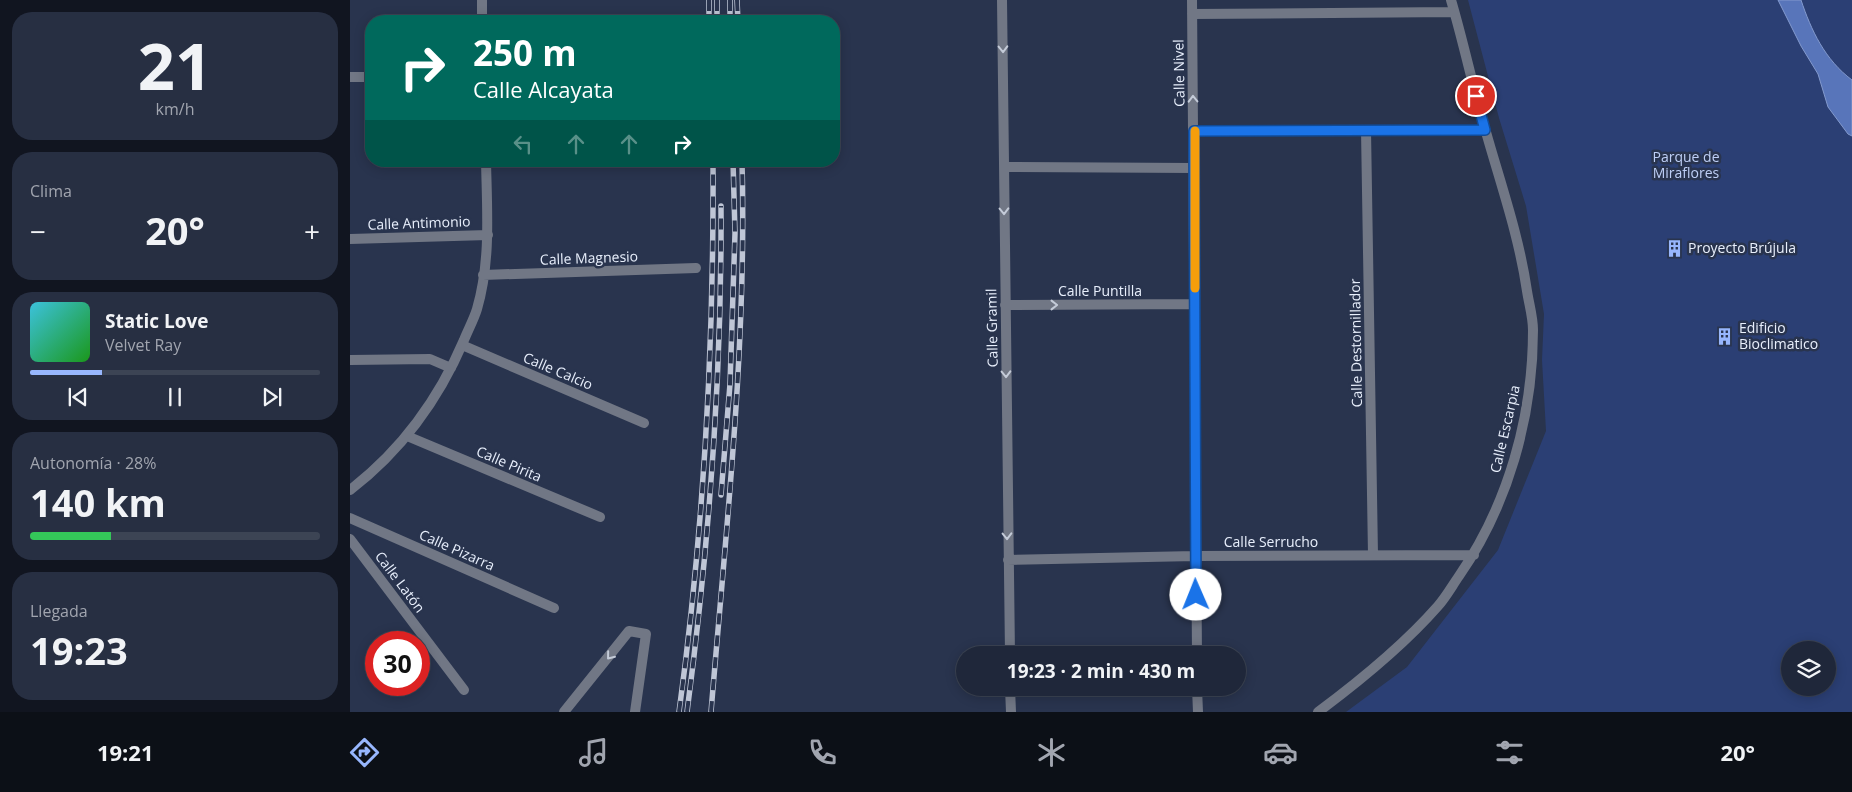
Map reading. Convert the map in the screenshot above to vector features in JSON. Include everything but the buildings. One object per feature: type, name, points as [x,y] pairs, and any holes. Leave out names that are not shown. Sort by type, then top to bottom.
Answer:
[{"type":"street","points":[[482,0],[482,15]]},
{"type":"street","name":"Calle Gramil","points":[[1002,0],[1010,646]]},
{"type":"street","name":"Calle Nivel","points":[[1192,0],[1197,646]]},
{"type":"street","name":"Calle Escarpia","points":[[1318,712],[1360,681],[1394,651],[1439,605],[1474,555],[1493,516],[1510,474],[1528,401],[1533,329],[1523,266],[1511,213],[1485,130],[1451,0]]},
{"type":"street","points":[[1192,14],[1454,12]]},
{"type":"street","points":[[350,77],[365,77]]},
{"type":"street","name":"Calle Destornillador","points":[[1366,130],[1373,555]]},
{"type":"street","points":[[1194,131],[1485,130]]},
{"type":"street","points":[[350,490],[376,470],[408,436],[433,401],[462,346],[477,309],[483,276],[488,235],[486,167]]},
{"type":"street","points":[[1004,167],[1194,168]]},
{"type":"street","name":"Calle Antimonio","points":[[350,239],[488,235]]},
{"type":"street","name":"Calle Magnesio","points":[[483,276],[696,268]]},
{"type":"street","name":"Calle Puntilla","points":[[1005,305],[1195,304]]},
{"type":"street","name":"Calle Calcio","points":[[462,346],[644,422]]},
{"type":"street","points":[[350,360],[430,359],[451,368]]},
{"type":"street","name":"Calle Pirita","points":[[408,436],[600,517]]},
{"type":"street","name":"Calle Pizarra","points":[[350,518],[554,608]]},
{"type":"street","name":"Calle Latón","points":[[350,539],[464,690]]},
{"type":"street","name":"Calle Serrucho","points":[[1008,560],[1195,556],[1474,555]]},
{"type":"street","points":[[564,712],[629,631],[646,634],[635,712]]},
{"type":"street","points":[[1010,696],[1011,712]]},
{"type":"street","points":[[1197,696],[1198,712]]},
{"type":"green space","name":"Parque de Miraflores","points":[[1468,0],[1852,0],[1852,712],[1346,712],[1407,667],[1498,550],[1546,431],[1542,360],[1544,314],[1526,206],[1499,118]]},
{"type":"shaded area","points":[[1778,0],[1801,0],[1820,44],[1842,72],[1852,80],[1852,136],[1848,134],[1828,107],[1818,74],[1801,46]]},
{"type":"railway","points":[[709,0],[709,15]]},
{"type":"railway","points":[[717,0],[717,15]]},
{"type":"railway","points":[[730,0],[730,15]]},
{"type":"railway","points":[[737,0],[738,15]]},
{"type":"railway","points":[[679,712],[695,575],[706,437],[712,299],[713,167]]},
{"type":"railway","points":[[721,495],[730,384],[735,233],[733,167]]},
{"type":"railway","points":[[711,712],[729,506],[738,368],[743,230],[742,167]]},
{"type":"railway","points":[[687,712],[702,586],[713,460],[719,333],[721,206]]},
{"type":"slow traffic","points":[[1195,131],[1195,288]]},
{"type":"place","name":"Proyecto Brújula","points":[[1674,248]]},
{"type":"place","name":"Edificio Bioclimatico","points":[[1725,336]]},
{"type":"route","points":[[1196,595],[1194,131],[1485,130],[1476,96]]}]
